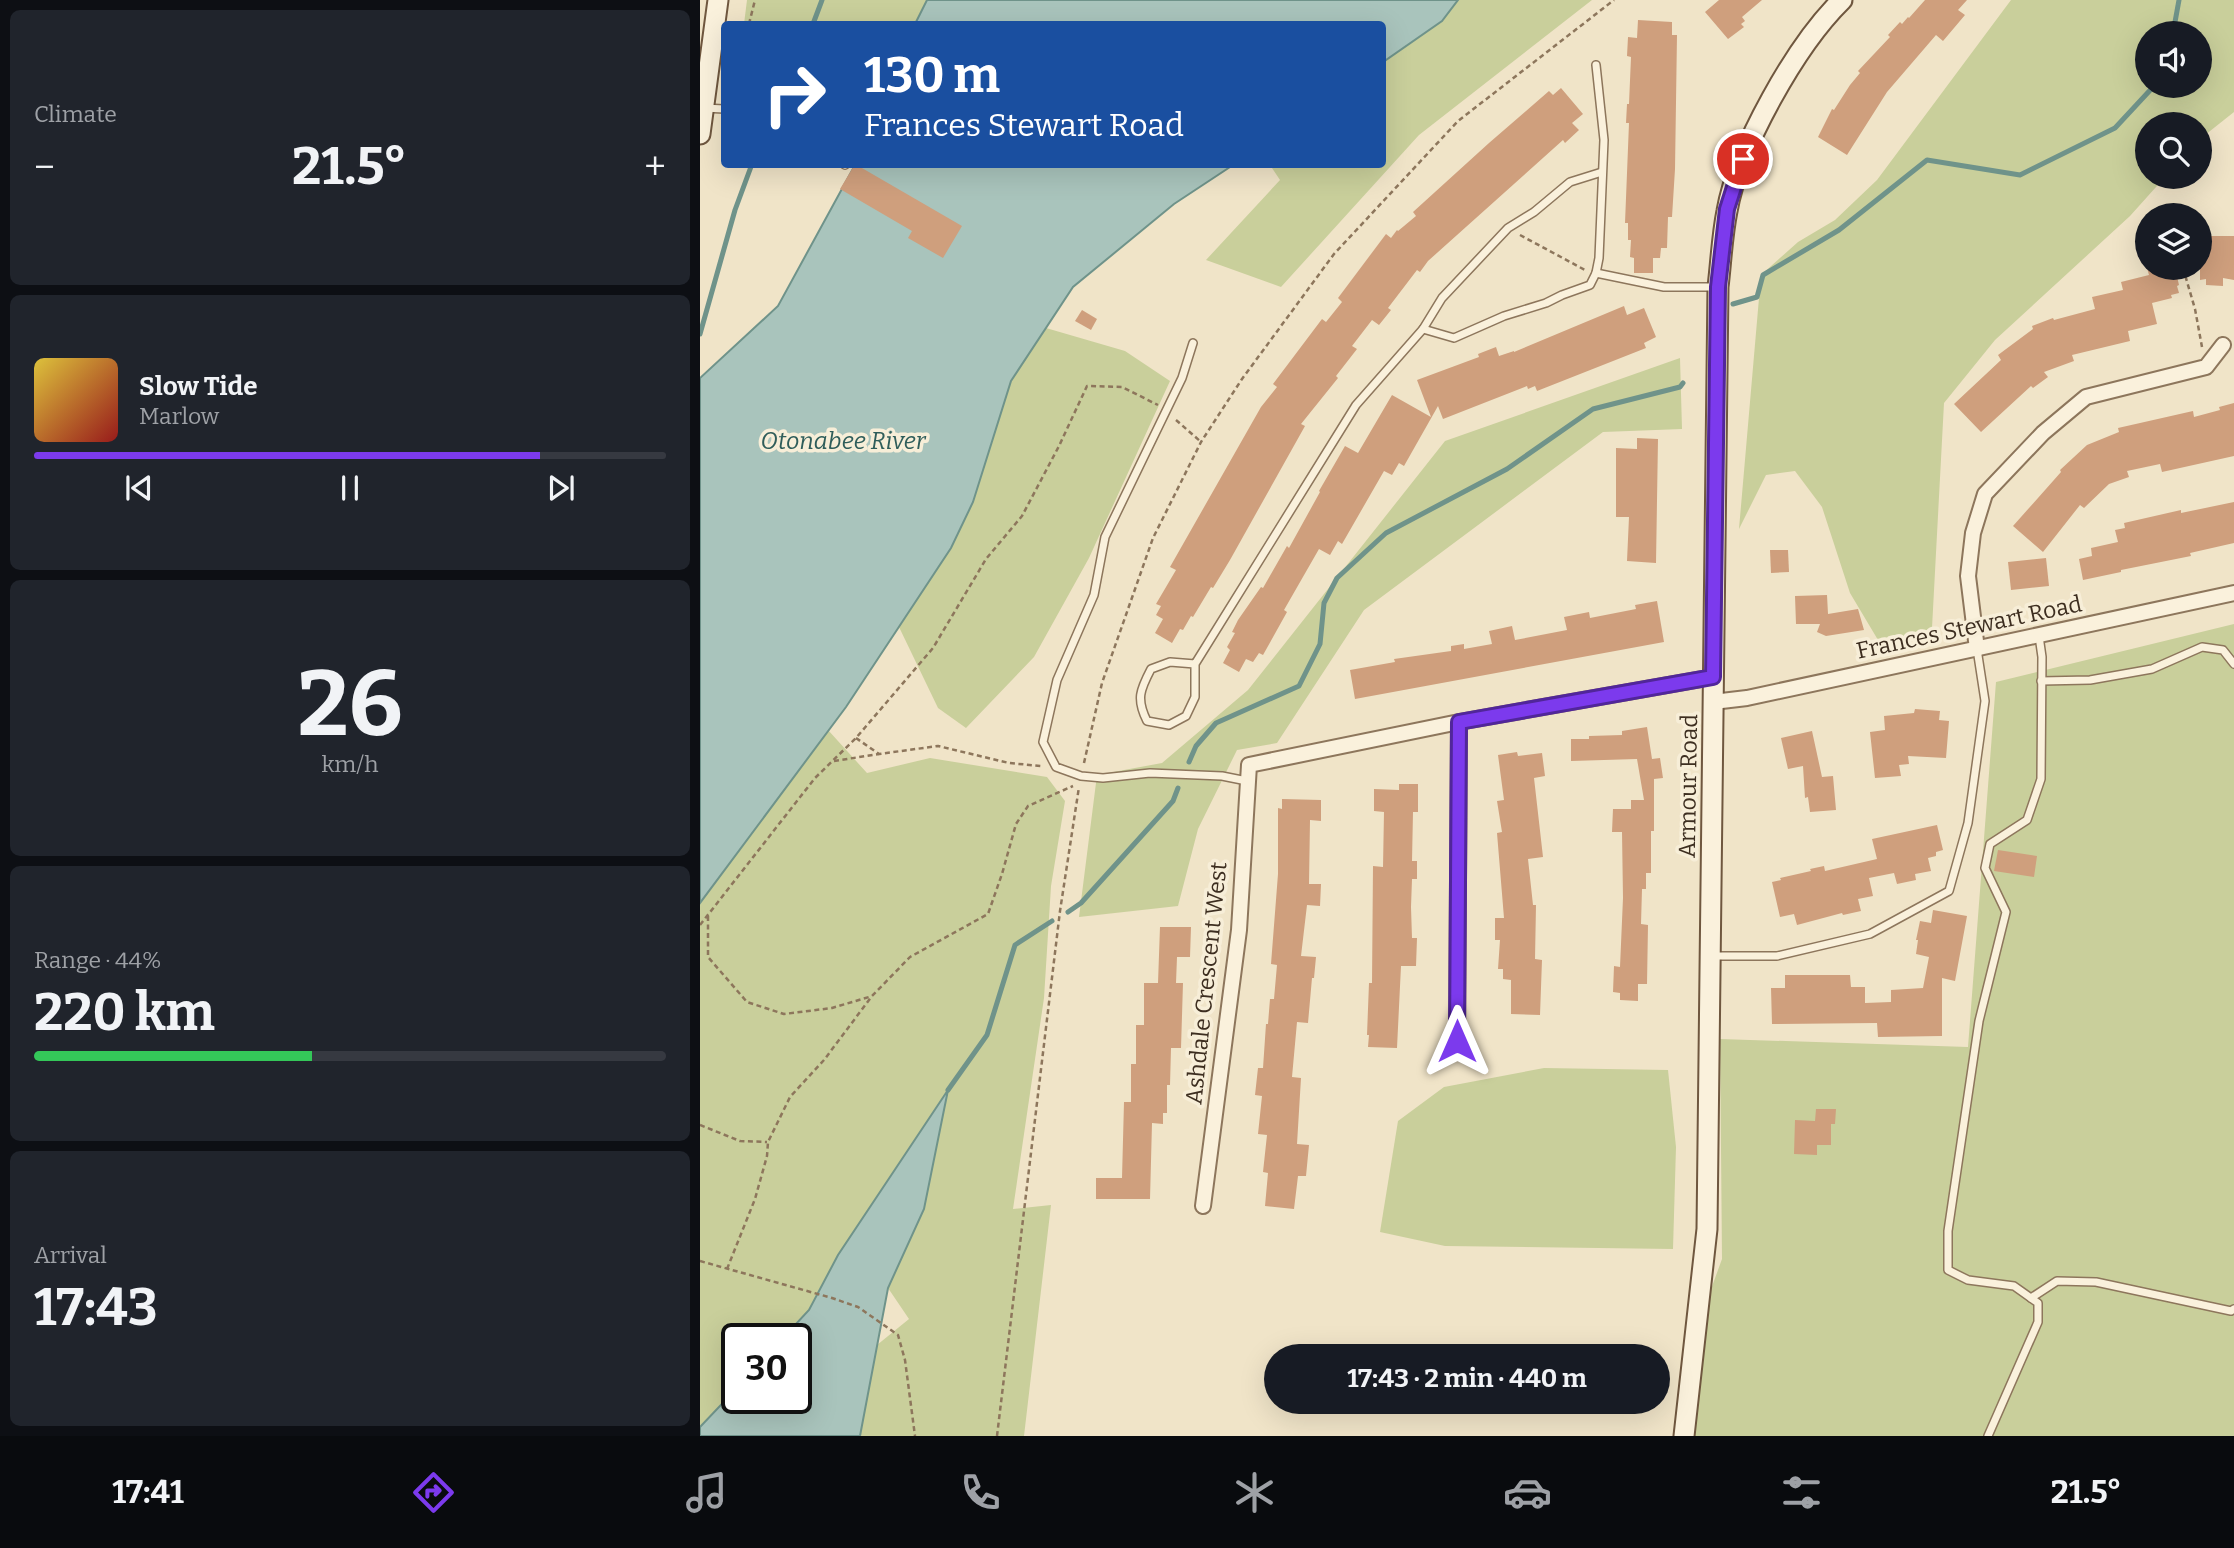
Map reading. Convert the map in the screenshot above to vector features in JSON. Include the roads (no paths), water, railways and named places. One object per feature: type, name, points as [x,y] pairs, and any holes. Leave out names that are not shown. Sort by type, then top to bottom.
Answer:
[{"type":"main road","points":[[700,134],[718,0]]},
{"type":"main road","name":"Armour Road","points":[[1684,1436],[1707,1229],[1718,287],[1727,209],[1743,159],[1777,87],[1827,15],[1842,0]]},
{"type":"street","points":[[1978,649],[1968,576],[1973,533],[1985,494],[2043,433],[2086,397],[2206,367],[2223,345]]},
{"type":"street","name":"Frances Stewart Road","points":[[1713,702],[1747,698],[2234,593]]},
{"type":"street","points":[[1457,1041],[1459,722],[1713,677]]},
{"type":"street","name":"Ashdale Crescent West","points":[[1203,1206],[1239,930],[1249,765],[1459,722]]},
{"type":"lane","points":[[1423,329],[1454,338],[1504,316],[1590,285],[1599,258],[1604,140],[1595,65]]},
{"type":"lane","points":[[704,108],[721,109]]},
{"type":"lane","points":[[1195,664],[1170,662],[1151,669],[1141,687],[1139,706],[1147,721],[1170,725],[1186,716],[1195,697],[1195,664],[1356,404],[1423,329],[1443,298],[1508,228],[1534,212],[1570,182],[1602,172]]},
{"type":"lane","points":[[1596,273],[1664,287],[1718,287]]},
{"type":"lane","points":[[1193,344],[1182,377],[1105,537],[1094,595],[1056,680],[1043,742],[1056,767],[1081,776],[1222,776],[1248,781]]},
{"type":"lane","points":[[1988,1436],[2038,1322],[2038,1303],[2014,1286],[1968,1280],[1948,1270],[1948,1231],[1979,1021],[2006,912],[1985,868],[1990,844],[2027,820],[2041,779],[2042,657],[2039,636]]},
{"type":"lane","points":[[2041,681],[2090,680],[2152,669],[2202,647],[2223,650],[2234,664]]},
{"type":"lane","points":[[1710,956],[1777,956],[1870,934],[1949,891],[1968,823],[1985,701],[1978,649]]},
{"type":"lane","points":[[2031,1298],[2057,1281],[2078,1281],[2142,1291],[2231,1311],[2234,1309]]},
{"type":"water","points":[[927,0],[1458,0],[1442,21],[1386,60],[1386,21],[916,21]]},
{"type":"water","name":"Otonabee River","points":[[853,168],[1228,168],[1174,204],[1073,287],[1011,381],[973,502],[951,548],[846,707],[700,903],[700,378],[778,306]]},
{"type":"water","points":[[948,1090],[924,1209],[888,1288],[860,1436],[700,1436],[700,1427],[721,1405],[721,1414],[812,1414],[812,1323],[797,1323],[809,1310],[838,1255]]},
{"type":"waterway","points":[[814,21],[822,0]]},
{"type":"waterway","points":[[2175,21],[2179,0]]},
{"type":"waterway","points":[[1733,304],[1757,297],[1763,275],[1839,230],[1927,160],[2020,175],[2115,128],[2143,98]]},
{"type":"waterway","points":[[700,334],[735,210],[751,168]]},
{"type":"waterway","points":[[1189,762],[1196,746],[1216,723],[1299,686],[1320,644],[1324,603],[1337,578],[1386,533],[1507,469],[1593,409],[1680,387],[1683,383]]},
{"type":"waterway","points":[[1068,912],[1081,903],[1173,801],[1178,788]]},
{"type":"waterway","points":[[948,1090],[987,1035],[1015,945],[1052,921]]}]
